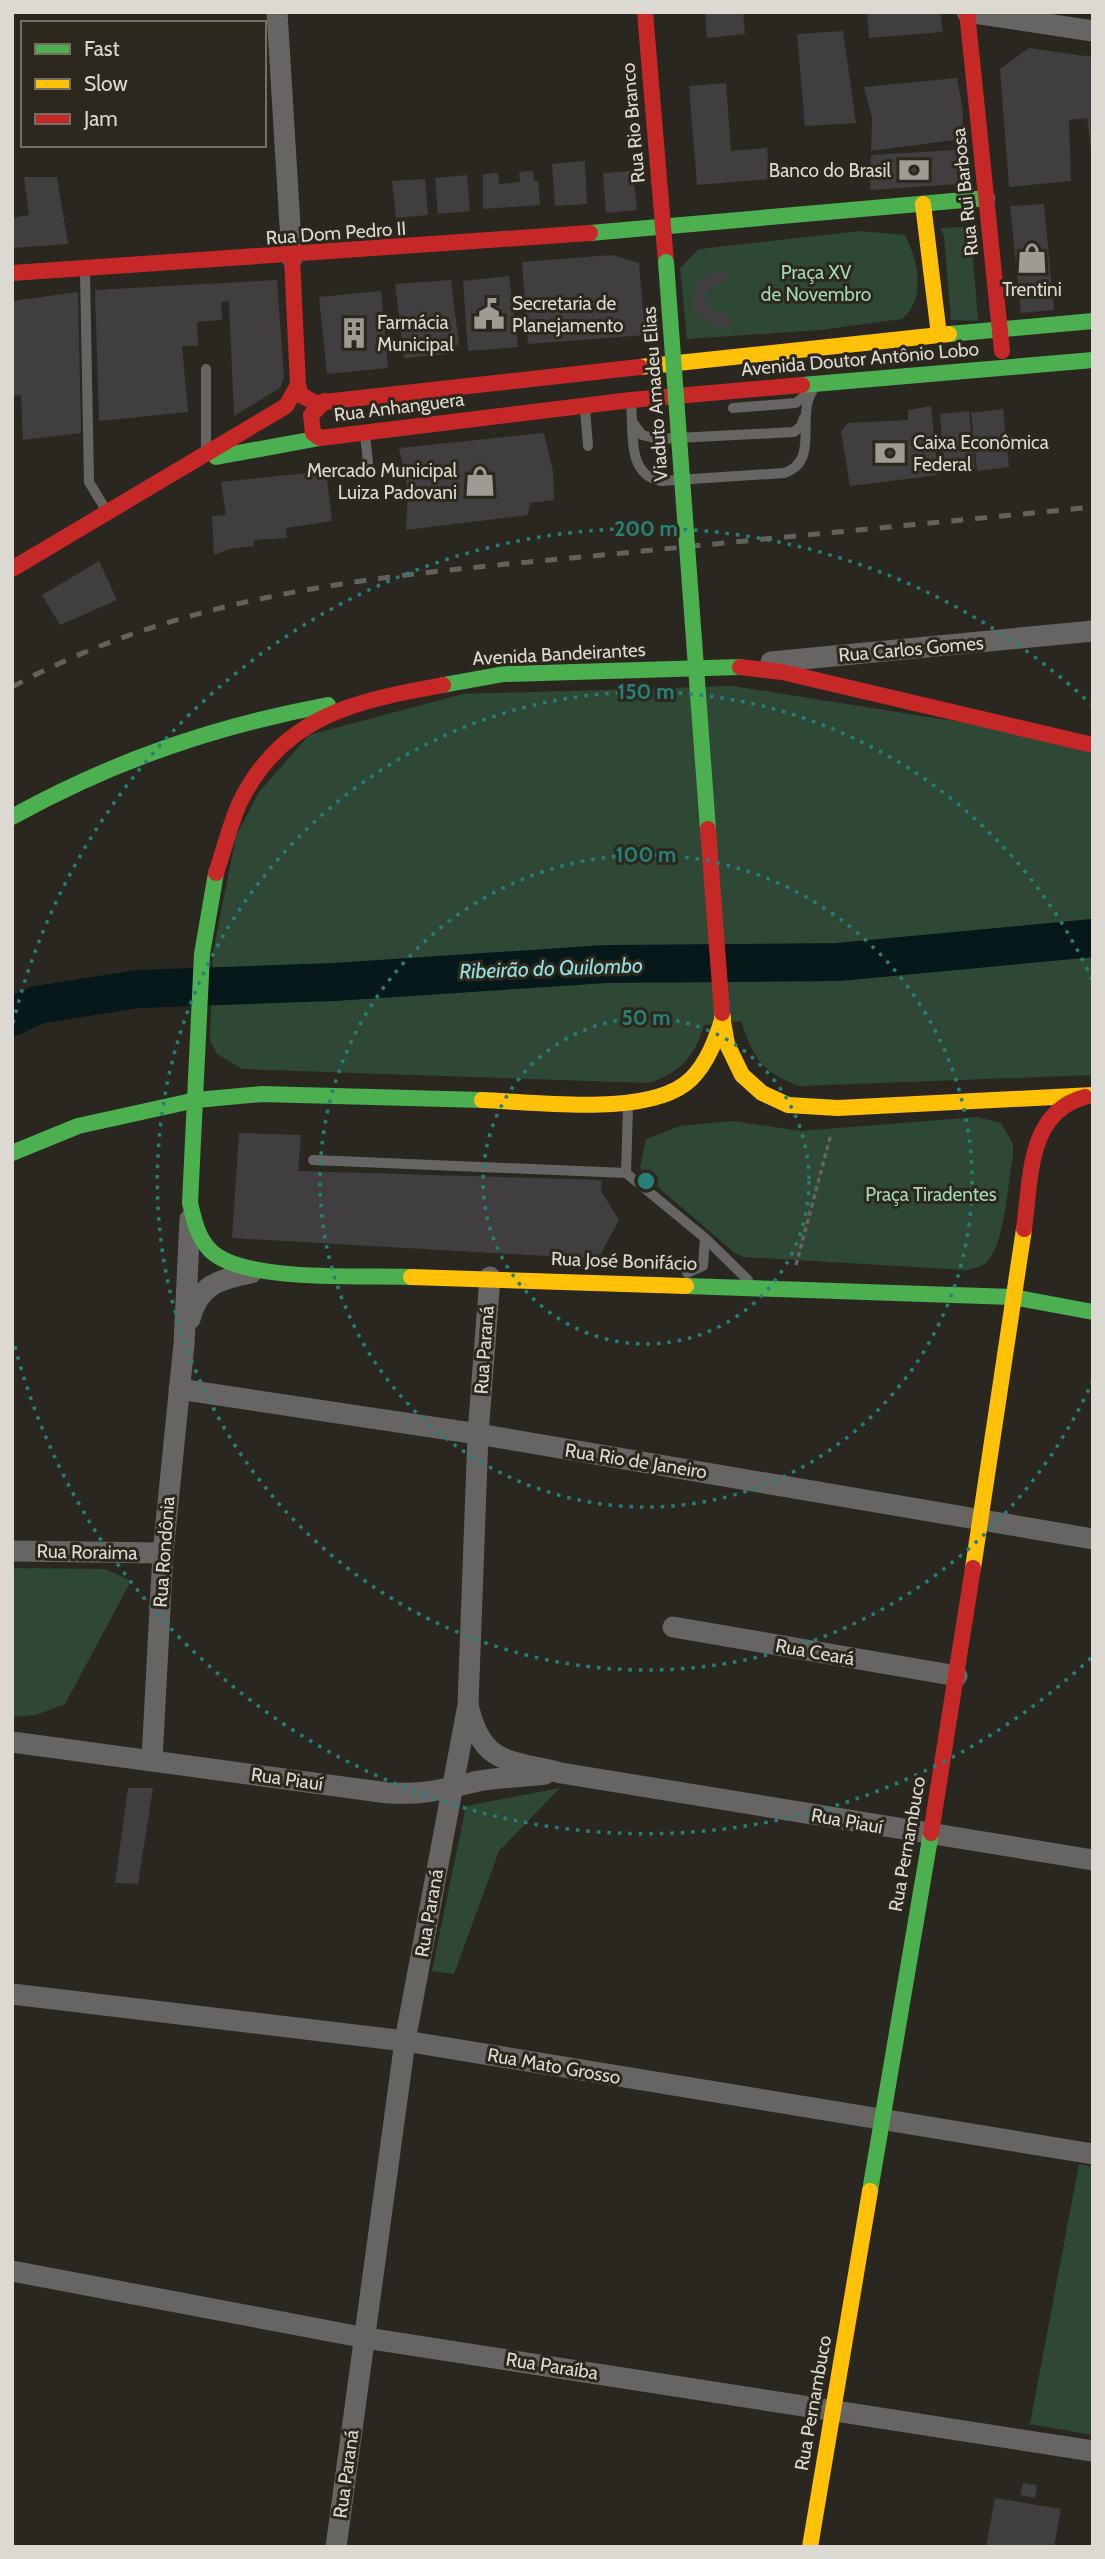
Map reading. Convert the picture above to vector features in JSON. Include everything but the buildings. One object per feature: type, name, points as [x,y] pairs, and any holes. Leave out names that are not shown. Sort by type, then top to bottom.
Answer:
[{"type":"main road","name":"Rua Rio Branco","points":[[645,12],[663,229]]},
{"type":"main road","name":"Rua Rui Barbosa","points":[[967,12],[1003,368]]},
{"type":"main road","points":[[663,229],[987,198]]},
{"type":"main road","points":[[923,204],[941,355]]},
{"type":"main road","name":"Rua Dom Pedro II","points":[[12,273],[292,258],[663,229]]},
{"type":"main road","name":"Viaduto Amadeu Elias","points":[[663,229],[722,1015]]},
{"type":"main road","points":[[292,258],[298,385]]},
{"type":"main road","name":"Avenida Doutor Antônio Lobo","points":[[631,400],[817,387],[941,355],[1000,329],[1093,321]]},
{"type":"main road","name":"Avenida Doutor Antônio Lobo","points":[[695,363],[941,355],[1003,368],[1093,360]]},
{"type":"main road","name":"Rua Anhanguera","points":[[298,385],[301,395],[308,400],[325,401],[695,363]]},
{"type":"main road","points":[[628,368],[631,400]]},
{"type":"main road","name":"Rua Anhanguera","points":[[12,569],[286,406],[298,385]]},
{"type":"main road","name":"Rua Anhanguera","points":[[177,471],[223,455],[320,438],[631,400]]},
{"type":"main road","points":[[320,438],[313,433],[311,415],[325,401]]},
{"type":"main road","name":"Avenida Bandeirantes","points":[[195,1100],[202,954],[212,885],[225,841],[240,803],[263,765],[288,737],[322,718],[382,696],[504,674],[728,666],[795,674],[1093,745]]},
{"type":"main road","points":[[12,817],[101,768],[208,729],[270,715],[382,696]]},
{"type":"main road","points":[[12,1153],[78,1126],[127,1113],[195,1100],[262,1094],[628,1104],[660,1100],[693,1079],[716,1043],[722,1015]]},
{"type":"main road","points":[[722,1015],[727,1044],[742,1075],[762,1093],[803,1108],[1093,1095]]},
{"type":"main road","points":[[192,1160],[199,1137],[211,1120],[262,1094]]},
{"type":"main road","points":[[1036,1146],[1042,1127],[1054,1110],[1071,1099],[1093,1095]]},
{"type":"main road","name":"Rua Rondônia","points":[[190,1202],[195,1100]]},
{"type":"main road","points":[[990,1101],[1022,1111],[1034,1127],[1036,1146]]},
{"type":"main road","points":[[127,1113],[156,1116],[174,1126],[192,1160]]},
{"type":"main road","name":"Rua Pernambuco","points":[[810,2547],[957,1676],[1036,1146]]},
{"type":"main road","name":"Rua José Bonifácio","points":[[190,1202],[195,1228],[205,1246],[232,1266],[260,1272],[490,1277],[1013,1297],[1093,1312]]},
{"type":"street","points":[[277,12],[292,258]]},
{"type":"street","points":[[967,12],[1093,31]]},
{"type":"street","name":"Rua Carlos Gomes","points":[[728,666],[1093,631]]},
{"type":"street","name":"Rua Rondônia","points":[[152,1759],[163,1553],[184,1344],[190,1202]]},
{"type":"street","name":"Rua Rondônia","points":[[184,1344],[194,1304],[201,1293],[215,1281],[260,1272]]},
{"type":"street","name":"Rua Paraná","points":[[336,2547],[405,2041],[468,1705],[478,1434],[490,1277]]},
{"type":"street","name":"Rua Rio de Janeiro","points":[[178,1389],[478,1434],[1093,1539]]},
{"type":"street","name":"Rua Roraima","points":[[12,1551],[163,1553]]},
{"type":"street","name":"Rua Ceará","points":[[673,1627],[957,1676]]},
{"type":"street","name":"Rua Piauí","points":[[468,1705],[473,1728],[482,1745],[496,1757],[561,1773],[1093,1860]]},
{"type":"street","name":"Rua Piauí","points":[[12,1742],[419,1795],[479,1782],[561,1773]]},
{"type":"street","name":"Rua Mato Grosso","points":[[12,1994],[405,2041],[1093,2154]]},
{"type":"street","name":"Rua Paraíba","points":[[12,2271],[366,2337],[1093,2451]]},
{"type":"lane","points":[[85,269],[89,482],[107,512]]},
{"type":"lane","points":[[206,369],[206,454]]},
{"type":"lane","points":[[727,408],[796,403],[817,387]]},
{"type":"lane","points":[[633,423],[642,435],[658,439],[794,432],[801,426],[817,387]]},
{"type":"lane","points":[[631,400],[638,469],[644,475],[661,481],[793,470],[804,456],[804,417]]},
{"type":"lane","points":[[631,400],[652,413],[685,411]]},
{"type":"lane","points":[[584,405],[588,446]]},
{"type":"lane","points":[[365,432],[368,462]]},
{"type":"lane","points":[[626,1173],[628,1104]]},
{"type":"lane","points":[[313,1160],[626,1173],[705,1238],[757,1287]]},
{"type":"lane","points":[[671,1284],[684,1273],[703,1266],[705,1238]]},
{"type":"path","points":[[789,1289],[838,1108]]},
{"type":"green space","points":[[963,227],[971,234],[978,321],[951,320],[944,236],[940,228]]},
{"type":"green space","name":"Praça XV de Novembro","points":[[860,231],[905,235],[914,256],[918,278],[915,300],[902,319],[820,330],[687,339],[680,268],[699,249]]},
{"type":"green space","points":[[733,686],[960,722],[1093,752],[1093,1075],[799,1086],[776,1075],[761,1062],[750,1045],[741,1021],[704,1025],[696,1046],[685,1062],[669,1074],[649,1083],[242,1069],[217,1054],[210,1041],[213,953],[236,836],[259,792],[309,735],[463,694]]},
{"type":"green space","name":"Praça Tiradentes","points":[[977,1117],[1001,1123],[1013,1144],[1013,1156],[1003,1224],[995,1249],[986,1263],[967,1270],[744,1257],[735,1253],[645,1176],[640,1167],[646,1139],[680,1126],[732,1121],[801,1131]]},
{"type":"green space","points":[[12,1568],[105,1569],[131,1581],[65,1704],[36,1715],[12,1717]]},
{"type":"green space","points":[[560,1788],[499,1851],[454,1974],[432,1971],[466,1806]]},
{"type":"green space","points":[[1079,2164],[1093,2167],[1093,2435],[1030,2424]]},
{"type":"waterway","name":"Ribeirão do Quilombo","points":[[12,1017],[37,1005],[137,989],[334,982],[606,964],[838,962],[1093,938]]},
{"type":"railway","points":[[12,687],[83,653],[155,626],[305,590],[458,569],[1093,507]]},
{"type":"traffic: fast","points":[[590,233],[987,198]]},
{"type":"traffic: fast","points":[[666,262],[708,829]]},
{"type":"traffic: fast","points":[[949,334],[1093,321]]},
{"type":"traffic: fast","points":[[802,385],[1093,360]]},
{"type":"traffic: fast","points":[[216,457],[320,438]]},
{"type":"traffic: fast","points":[[443,685],[504,674],[740,667]]},
{"type":"traffic: fast","points":[[12,817],[88,779],[166,748],[245,723],[328,705]]},
{"type":"traffic: fast","points":[[216,873],[202,954],[190,1203],[200,1235],[211,1251],[227,1261],[250,1268],[306,1275],[411,1277]]},
{"type":"traffic: fast","points":[[12,1153],[78,1126],[196,1100],[262,1094],[482,1100]]},
{"type":"traffic: fast","points":[[686,1286],[1013,1297],[1093,1312]]},
{"type":"traffic: fast","points":[[870,2191],[931,1833]]},
{"type":"traffic: slow","points":[[923,204],[939,335]]},
{"type":"traffic: slow","points":[[640,367],[949,334]]},
{"type":"traffic: slow","points":[[722,1016],[727,1044],[742,1075],[762,1093],[788,1105],[838,1108],[1093,1095]]},
{"type":"traffic: slow","points":[[482,1100],[592,1105],[649,1099],[673,1091],[691,1079],[707,1058],[723,1017]]},
{"type":"traffic: slow","points":[[973,1568],[1024,1229]]},
{"type":"traffic: slow","points":[[411,1277],[686,1286]]},
{"type":"traffic: slow","points":[[810,2547],[870,2191]]},
{"type":"traffic: jam","points":[[645,12],[666,262]]},
{"type":"traffic: jam","points":[[967,12],[1002,351]]},
{"type":"traffic: jam","points":[[12,273],[590,233]]},
{"type":"traffic: jam","points":[[292,258],[298,385],[301,395],[315,403],[640,367]]},
{"type":"traffic: jam","points":[[12,569],[286,406],[298,385]]},
{"type":"traffic: jam","points":[[325,401],[311,415],[313,433],[320,438],[631,400],[802,385]]},
{"type":"traffic: jam","points":[[740,667],[782,672],[1093,745]]},
{"type":"traffic: jam","points":[[216,873],[240,802],[258,773],[278,749],[300,731],[352,706],[443,685]]},
{"type":"traffic: jam","points":[[708,829],[722,1013]]},
{"type":"traffic: jam","points":[[1024,1229],[1031,1170],[1042,1132],[1052,1117],[1066,1105],[1085,1097]]},
{"type":"traffic: jam","points":[[931,1833],[973,1568]]},
{"type":"place","name":"Banco do Brasil","points":[[914,170]]},
{"type":"place","name":"Trentini","points":[[1032,258]]},
{"type":"place","name":"Secretaria de Planejamento","points":[[489,314]]},
{"type":"place","name":"Farmácia Municipal","points":[[354,333]]},
{"type":"place","name":"Caixa Econômica Federal","points":[[890,453]]},
{"type":"place","name":"Mercado Municipal Luiza Padovani","points":[[480,481]]}]
